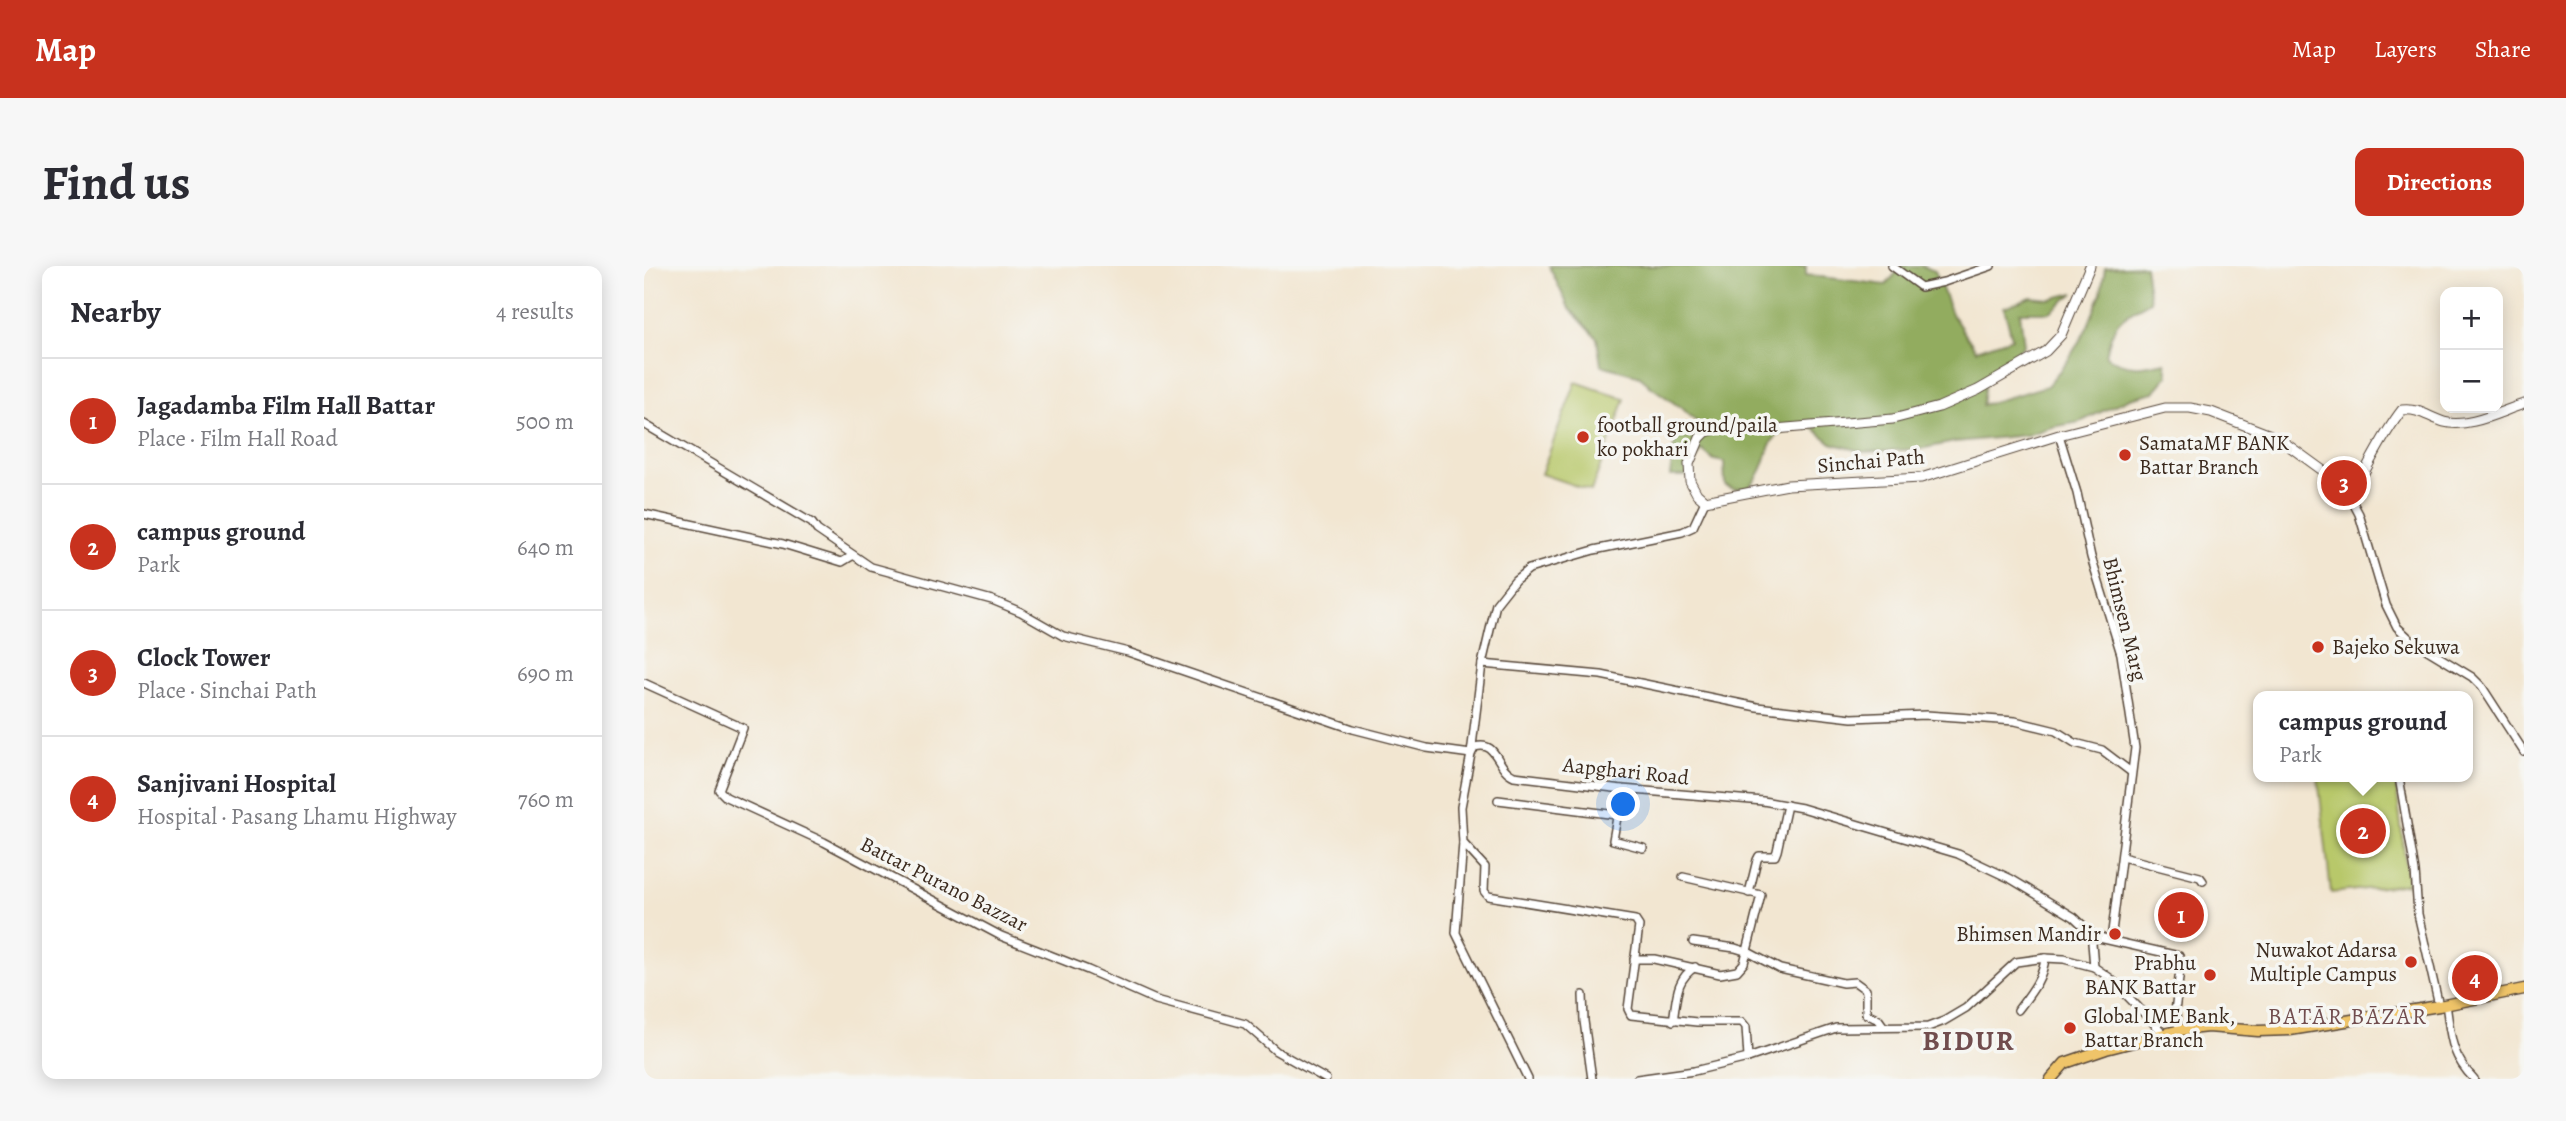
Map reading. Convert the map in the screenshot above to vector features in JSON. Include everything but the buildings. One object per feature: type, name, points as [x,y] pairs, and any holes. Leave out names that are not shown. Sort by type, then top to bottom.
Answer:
[{"type":"main road","points":[[2051,1079],[2065,1063],[2106,1049],[2180,1030],[2208,1027],[2258,1031],[2290,1030],[2524,989]]},
{"type":"street","points":[[1892,266],[1921,287],[1991,266]]},
{"type":"street","name":"Sinchai Path","points":[[2090,266],[2061,335],[2046,351],[1978,390],[1939,407],[1893,419],[1775,429],[1718,428],[1706,432],[1700,438],[1689,464],[1690,481],[1697,494],[1705,501],[1788,485],[1920,478],[2150,410],[2190,408],[2211,412],[2278,438],[2340,483],[2350,497]]},
{"type":"street","points":[[2524,404],[2463,423],[2445,422],[2414,409],[2402,410],[2386,431],[2350,497],[2359,514],[2386,605],[2397,626],[2426,651],[2472,677],[2482,687],[2524,752]]},
{"type":"street","points":[[644,424],[813,523],[817,530],[871,567],[992,600],[1021,612],[1063,636],[1128,652],[1353,729],[1427,748],[1471,754]]},
{"type":"street","name":"Bhimsen Marg","points":[[2059,435],[2120,654],[2134,748],[2111,940]]},
{"type":"street","points":[[1528,1079],[1456,933],[1463,843],[1461,807],[1471,754],[1482,664],[1496,604],[1515,580],[1529,569],[1614,545],[1682,532],[1693,527],[1705,501]]},
{"type":"street","points":[[644,514],[783,544],[842,562],[852,556]]},
{"type":"street","points":[[1482,664],[1601,675],[1756,707],[1852,718],[1926,715],[2015,721],[2056,731],[2075,743],[2102,750],[2131,772]]},
{"type":"street","name":"Battar Purano Bazzar","points":[[644,683],[743,729],[719,790],[726,797],[834,847],[1001,936],[1156,1000],[1245,1024],[1276,1051],[1326,1079]]},
{"type":"street","name":"Aapghari Road","points":[[1471,754],[1475,747],[1484,745],[1494,750],[1504,771],[1514,776],[1787,805],[1958,854],[2011,879],[2074,917],[2094,935],[2179,956],[2181,961],[2175,1012],[2180,1030]]},
{"type":"street","points":[[2400,782],[2415,871],[2418,914],[2455,1054],[2474,1079]]},
{"type":"street","points":[[1622,789],[1613,840],[1643,848]]},
{"type":"street","points":[[1498,800],[1617,815]]},
{"type":"street","points":[[1749,892],[1756,860],[1759,856],[1775,856],[1787,805]]},
{"type":"street","points":[[1463,843],[1485,867],[1483,891],[1488,895],[1635,920],[1639,926],[1628,1009],[1631,1015],[1673,1021],[1745,1023],[1748,1058]]},
{"type":"street","points":[[2122,857],[2200,877],[2203,881]]},
{"type":"street","points":[[1634,959],[1654,959],[1720,974],[1737,971],[1744,963],[1760,895],[1683,877]]},
{"type":"street","points":[[2095,967],[2092,943],[2095,937],[2111,940]]},
{"type":"street","points":[[1693,942],[1748,952],[1780,969],[1855,982],[1866,990],[1866,1014],[1879,1020],[1884,1027]]},
{"type":"street","points":[[2018,1010],[2034,990],[2045,958]]},
{"type":"street","points":[[1637,1079],[1694,1072],[1748,1058],[1836,1028],[1928,1027],[1966,1008],[2016,962],[2045,958],[2064,959],[2095,967],[2110,978],[2164,1034]]},
{"type":"street","points":[[1673,1021],[1678,986],[1685,974],[1695,967]]},
{"type":"street","points":[[1583,995],[1592,1079]]},
{"type":"green space","points":[[1549,266],[1806,266],[1806,275],[1886,285],[1902,266],[1921,266],[1935,271],[1953,316],[1976,350],[2012,338],[2004,307],[2031,297],[2050,299],[2074,293],[2050,312],[2020,312],[2024,345],[1985,382],[1982,405],[2047,386],[2067,362],[2087,328],[2101,293],[2105,268],[2145,266],[2150,301],[2119,321],[2106,356],[2121,364],[2135,366],[2165,362],[2168,375],[2154,392],[2130,398],[2080,422],[2027,435],[1955,442],[1920,449],[1864,452],[1831,443],[1814,428],[1794,430],[1774,439],[1758,476],[1748,488],[1734,489],[1725,485],[1724,462],[1714,460],[1702,450],[1686,476],[1670,476],[1675,437],[1692,438],[1698,423],[1640,376],[1601,365],[1597,338],[1569,308]]},
{"type":"green space","name":"football ground/paila ko pokhari","points":[[1576,382],[1625,399],[1591,491],[1541,474]]},
{"type":"green space","points":[[2319,782],[2396,782],[2408,884],[2331,893]]},
{"type":"place","name":"football ground/paila ko pokhari","points":[[1583,437]]},
{"type":"place","name":"SamataMF BANK Battar Branch","points":[[2125,455]]},
{"type":"place","name":"Clock Tower","points":[[2344,483]]},
{"type":"place","name":"Bajeko Sekuwa","points":[[2318,647]]},
{"type":"place","name":"campus ground","points":[[2363,831]]},
{"type":"place","name":"Jagadamba Film Hall Battar","points":[[2181,915]]},
{"type":"place","name":"Bhimsen Mandir","points":[[2115,934]]},
{"type":"place","name":"Nuwakot Adarsa Multiple Campus","points":[[2411,962]]},
{"type":"place","name":"Prabhu BANK Battar","points":[[2210,975]]},
{"type":"place","name":"Sanjivani Hospital","points":[[2475,978]]},
{"type":"place","name":"Global IME Bank, Battar Branch","points":[[2070,1028]]},
{"type":"district","name":"BATĀR BĀZĀR","points":[[2348,1016]]},
{"type":"district","name":"BIDUR","points":[[1969,1040]]}]
